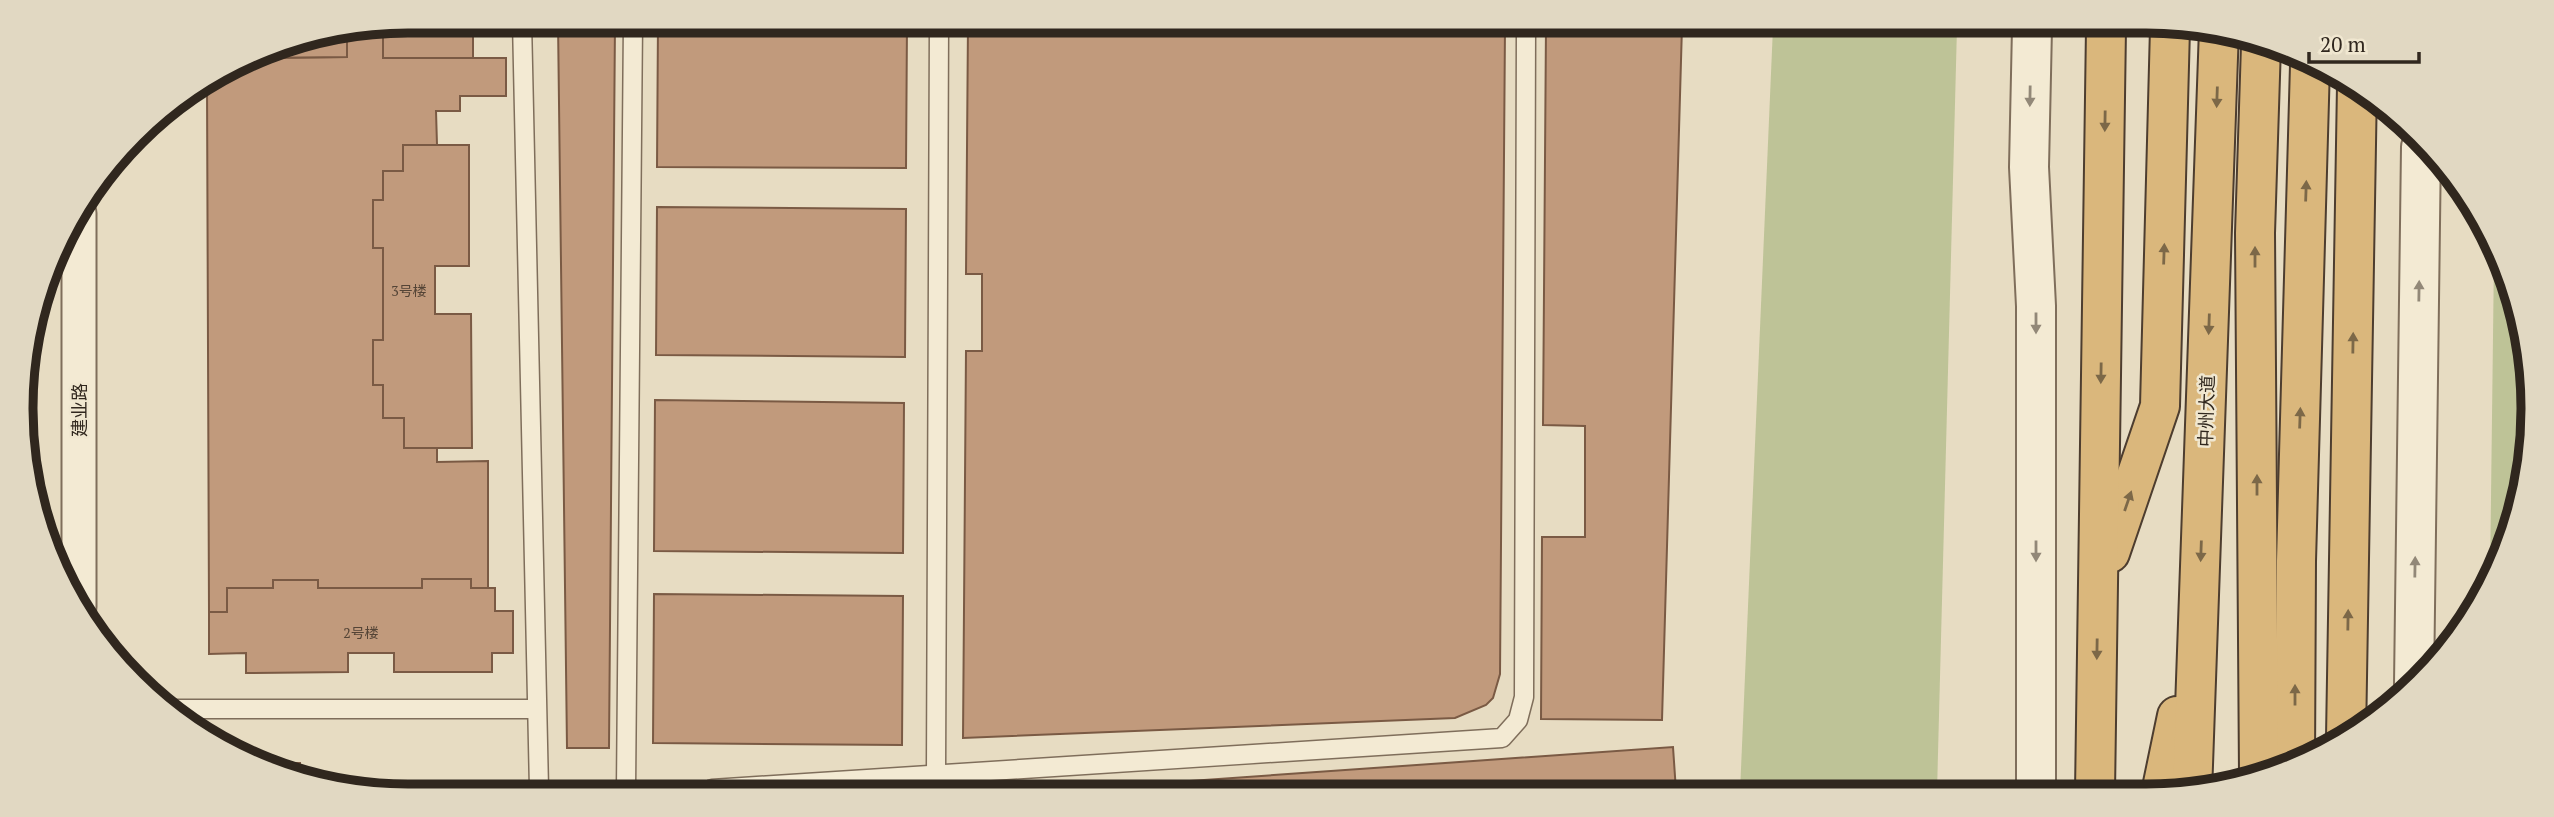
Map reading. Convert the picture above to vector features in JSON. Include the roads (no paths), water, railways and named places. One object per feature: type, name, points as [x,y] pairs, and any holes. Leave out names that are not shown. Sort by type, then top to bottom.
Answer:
[{"type":"highway","points":[[2095,784],[2106,33]]},
{"type":"highway","points":[[2098,589],[2160,406],[2170,34]]},
{"type":"highway","name":"中州大道","points":[[2192,781],[2219,40]]},
{"type":"highway","points":[[2259,766],[2255,233],[2261,51]]},
{"type":"highway","points":[[2295,752],[2296,561],[2310,71]]},
{"type":"highway","points":[[2346,725],[2357,98]]},
{"type":"highway","points":[[2163,783],[2199,607]]},
{"type":"highway","points":[[2258,615],[2274,761]]},
{"type":"street","points":[[2032,33],[2029,167],[2036,306],[2036,784]]},
{"type":"street","points":[[2414,671],[2421,153]]},
{"type":"street","name":"建业路","points":[[79,230],[79,587]]},
{"type":"lane","points":[[522,33],[539,784]]},
{"type":"lane","points":[[626,784],[633,33]]},
{"type":"lane","points":[[936,775],[939,33]]},
{"type":"lane","points":[[792,784],[1502,738],[1517,720],[1524,696],[1527,33]]},
{"type":"lane","points":[[184,709],[536,709]]}]
